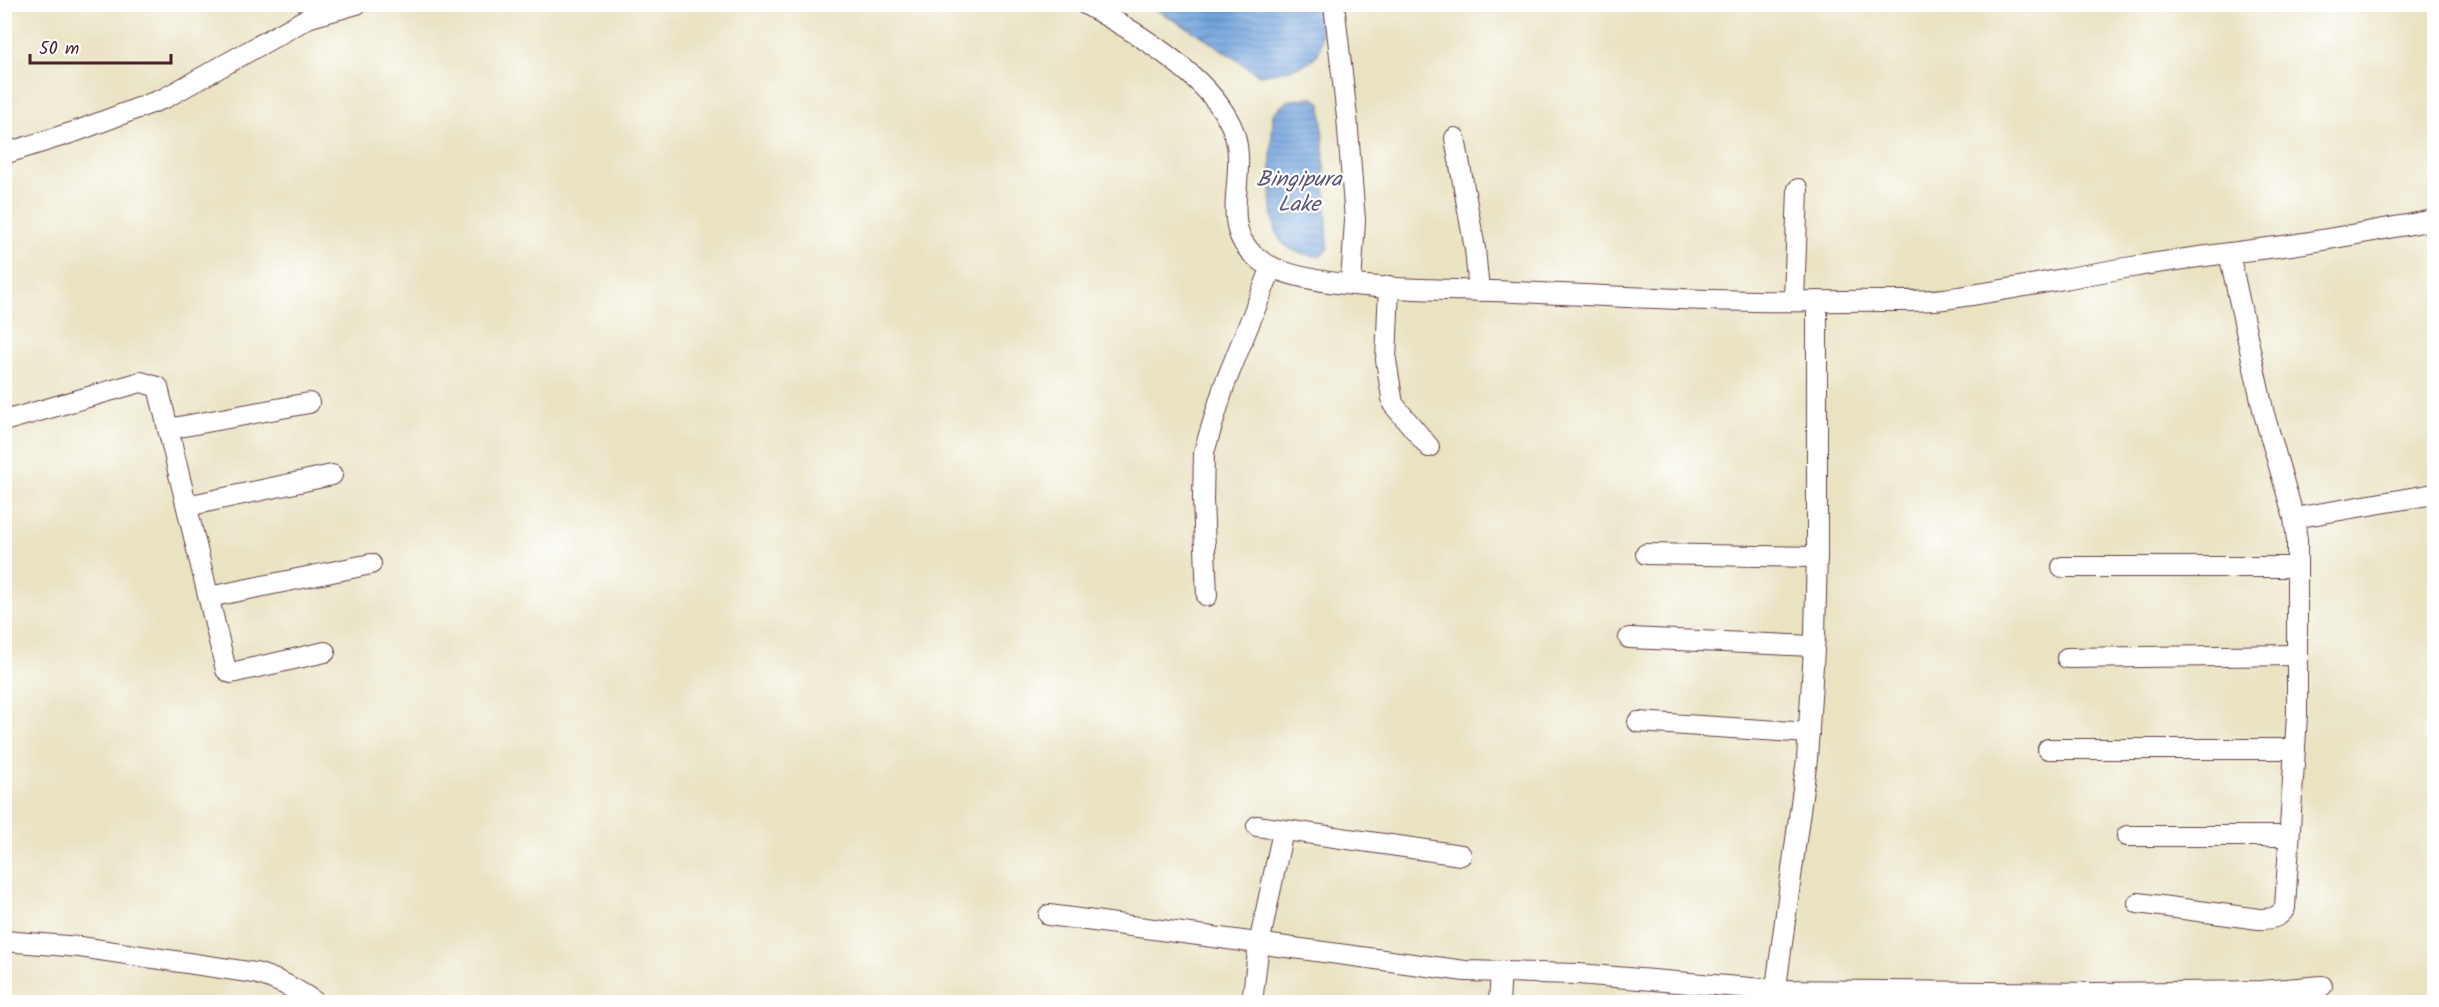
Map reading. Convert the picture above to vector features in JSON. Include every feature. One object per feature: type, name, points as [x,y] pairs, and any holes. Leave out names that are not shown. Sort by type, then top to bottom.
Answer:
[{"type":"street","points":[[4,154],[77,131],[165,98],[317,11],[357,4]]},
{"type":"street","points":[[1086,4],[1125,25],[1157,47],[1186,71],[1225,113],[1238,147],[1236,209],[1239,240],[1252,254],[1272,267],[1312,279],[1351,284],[1479,291],[1794,301],[1941,299],[2434,220]]},
{"type":"street","points":[[1334,4],[1347,117],[1355,220],[1351,284]]},
{"type":"street","points":[[1455,138],[1475,249],[1479,291]]},
{"type":"street","points":[[1794,301],[1798,189]]},
{"type":"street","points":[[2138,903],[2259,920],[2281,915],[2285,908],[2295,749],[2297,540],[2294,518],[2264,414],[2229,253]]},
{"type":"street","points":[[1207,596],[1203,500],[1204,452],[1224,386],[1272,267]]},
{"type":"street","points":[[1389,286],[1386,360],[1393,404],[1429,447]]},
{"type":"street","points":[[1775,996],[1806,771],[1809,733],[1817,557],[1817,301]]},
{"type":"street","points":[[4,421],[141,382],[158,387],[224,667],[231,673],[325,652]]},
{"type":"street","points":[[168,429],[309,403]]},
{"type":"street","points":[[186,506],[332,475]]},
{"type":"street","points":[[2294,518],[2434,494]]},
{"type":"street","points":[[1646,554],[1817,557]]},
{"type":"street","points":[[209,597],[371,564]]},
{"type":"street","points":[[2062,567],[2296,567]]},
{"type":"street","points":[[1629,638],[1814,646]]},
{"type":"street","points":[[2067,658],[2296,655]]},
{"type":"street","points":[[1638,722],[1809,733]]},
{"type":"street","points":[[2048,749],[2295,749]]},
{"type":"street","points":[[1257,826],[1461,855]]},
{"type":"street","points":[[1252,1002],[1259,944],[1283,831]]},
{"type":"street","points":[[2127,836],[2289,836]]},
{"type":"street","points":[[1048,915],[1454,970],[1578,974],[1775,996],[2261,991],[2322,986]]},
{"type":"street","points":[[4,940],[80,947],[255,973],[293,987],[315,1002]]},
{"type":"street","points":[[1499,1002],[1501,972]]},
{"type":"water","points":[[1148,5],[1319,5],[1320,47],[1317,54],[1304,64],[1259,75],[1202,36]]},
{"type":"water","name":"Bingipura Lake","points":[[1312,97],[1321,103],[1328,248],[1321,256],[1299,252],[1283,243],[1276,229],[1271,197],[1273,114],[1287,101]]}]
